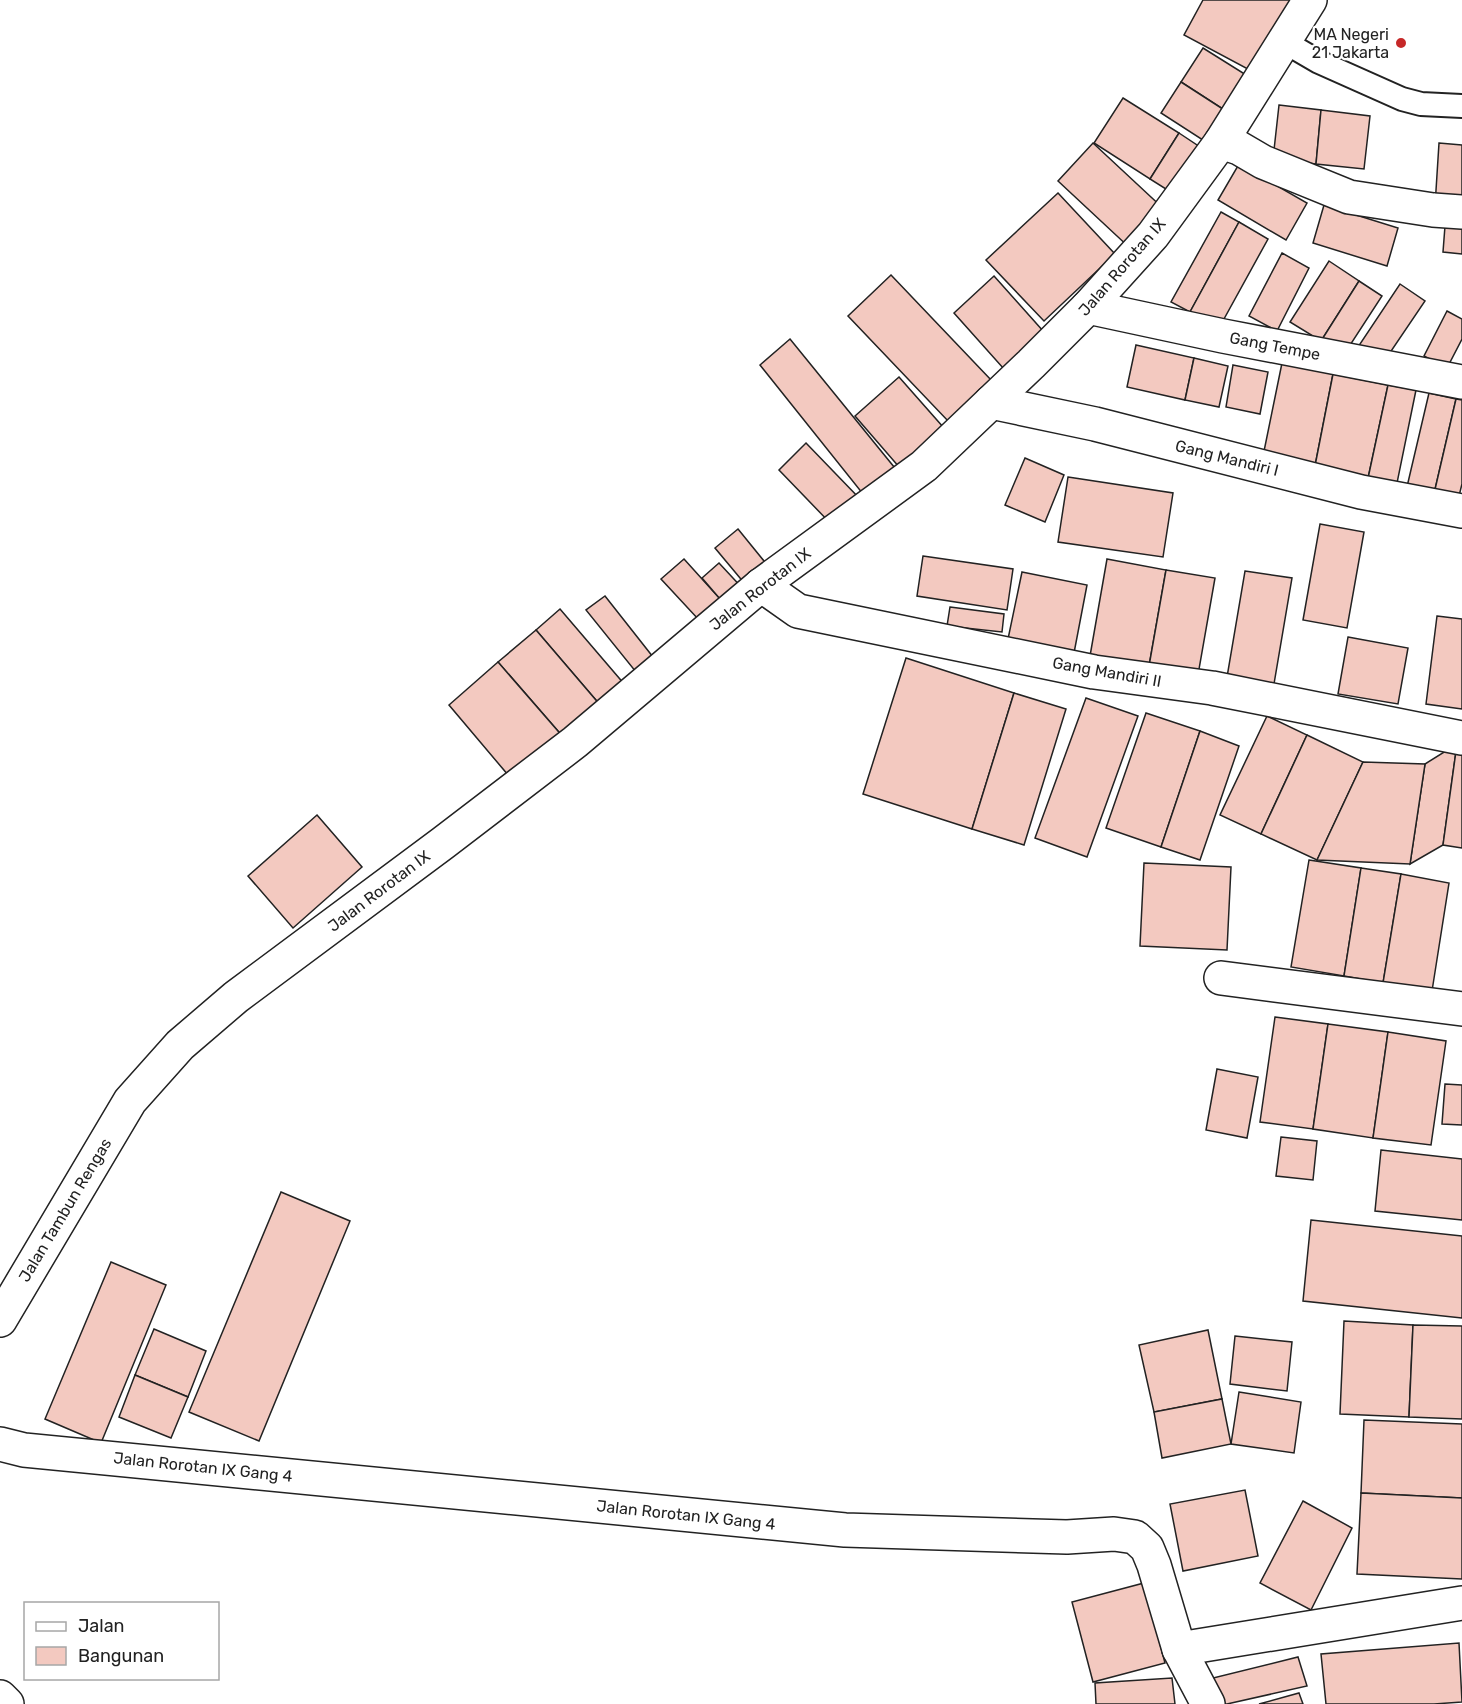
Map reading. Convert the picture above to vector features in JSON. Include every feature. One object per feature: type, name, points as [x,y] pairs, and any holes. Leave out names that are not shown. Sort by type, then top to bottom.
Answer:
[{"type":"street","name":"Jalan Rorotan IX","points":[[130,1101],[180,1045],[236,997],[575,742],[779,598],[924,466],[1088,307],[1153,236],[1221,142],[1310,0]]},
{"type":"street","points":[[1221,142],[1349,197],[1433,210],[1462,212]]},
{"type":"street","name":"Gang Tempe","points":[[1088,307],[1223,336],[1462,382]]},
{"type":"street","name":"Gang Mandiri I","points":[[991,402],[1095,424],[1361,492],[1462,511]]},
{"type":"street","name":"Gang Mandiri II","points":[[779,598],[956,642],[1094,672],[1224,690],[1462,738]]},
{"type":"street","points":[[1221,978],[1462,1009]]},
{"type":"street","name":"Jalan Tambun Rengas","points":[[0,1320],[130,1101]]},
{"type":"street","name":"Jalan Rorotan IX Gang 4","points":[[12,1447],[845,1530],[1067,1537],[1114,1534],[1135,1537],[1147,1548],[1155,1565],[1179,1649]]},
{"type":"street","points":[[1208,1704],[1179,1649],[1462,1603]]},
{"type":"street","points":[[0,1697],[7,1704]]},
{"type":"lane","points":[[1283,42],[1319,62],[1402,99],[1421,104],[1462,106]]},
{"type":"building","points":[[1203,0],[1298,0],[1259,75],[1184,35]]},
{"type":"building","points":[[1203,48],[1251,78],[1229,113],[1181,82]]},
{"type":"building","points":[[1181,82],[1229,113],[1209,144],[1161,113]]},
{"type":"building","points":[[1123,98],[1179,133],[1150,179],[1094,143]]},
{"type":"building","points":[[1279,105],[1321,110],[1316,164],[1273,159]]},
{"type":"building","points":[[1321,110],[1370,116],[1364,169],[1316,164]]},
{"type":"building","points":[[1179,133],[1206,151],[1177,196],[1150,179]]},
{"type":"building","points":[[1093,143],[1166,211],[1132,250],[1058,181]]},
{"type":"building","points":[[1439,143],[1462,145],[1462,208],[1435,206]]},
{"type":"building","points":[[1239,164],[1307,203],[1286,240],[1218,200]]},
{"type":"building","points":[[1058,193],[1115,254],[1044,321],[986,260]]},
{"type":"building","points":[[1324,205],[1398,228],[1387,266],[1313,243]]},
{"type":"building","points":[[1221,212],[1239,222],[1190,312],[1171,302]]},
{"type":"building","points":[[1239,222],[1268,239],[1219,328],[1190,312]]},
{"type":"building","points":[[1445,226],[1462,227],[1462,254],[1443,252]]},
{"type":"building","points":[[1282,253],[1309,268],[1277,331],[1249,316]]},
{"type":"building","points":[[1329,261],[1359,281],[1321,341],[1290,322]]},
{"type":"building","points":[[891,275],[992,381],[949,422],[848,316]]},
{"type":"building","points":[[994,276],[1052,341],[1012,378],[954,313]]},
{"type":"building","points":[[1359,281],[1382,296],[1343,356],[1321,341]]},
{"type":"building","points":[[1400,284],[1425,301],[1381,366],[1356,350]]},
{"type":"building","points":[[1447,311],[1462,319],[1462,339],[1447,368],[1424,356]]},
{"type":"building","points":[[790,339],[903,478],[871,504],[760,365]]},
{"type":"building","points":[[1136,345],[1194,358],[1185,400],[1127,387]]},
{"type":"building","points":[[1194,358],[1228,366],[1219,407],[1185,400]]},
{"type":"building","points":[[1282,363],[1333,374],[1314,471],[1262,461]]},
{"type":"building","points":[[1233,365],[1268,372],[1260,414],[1226,407]]},
{"type":"building","points":[[1333,374],[1388,385],[1367,483],[1314,471]]},
{"type":"building","points":[[899,377],[951,436],[906,475],[855,416]]},
{"type":"building","points":[[1388,385],[1416,390],[1396,488],[1367,483]]},
{"type":"building","points":[[1429,393],[1456,399],[1433,498],[1406,491]]},
{"type":"building","points":[[1456,399],[1462,400],[1462,484],[1457,504],[1433,498]]},
{"type":"building","points":[[806,443],[861,500],[833,526],[779,470]]},
{"type":"building","points":[[1025,458],[1064,475],[1045,522],[1005,505]]},
{"type":"building","points":[[1068,477],[1173,493],[1163,557],[1058,542]]},
{"type":"building","points":[[1320,524],[1364,532],[1347,628],[1303,620]]},
{"type":"building","points":[[738,529],[773,572],[750,590],[715,548]]},
{"type":"building","points":[[923,556],[1013,569],[1007,610],[917,596]]},
{"type":"building","points":[[684,559],[721,600],[699,620],[661,579]]},
{"type":"building","points":[[1107,559],[1166,570],[1149,666],[1090,656]]},
{"type":"building","points":[[719,563],[745,591],[727,607],[702,578]]},
{"type":"building","points":[[1166,570],[1215,578],[1198,675],[1149,666]]},
{"type":"building","points":[[1245,571],[1292,578],[1274,684],[1227,677]]},
{"type":"building","points":[[1022,572],[1087,585],[1074,653],[1008,639]]},
{"type":"building","points":[[605,596],[653,657],[636,672],[586,610]]},
{"type":"building","points":[[950,607],[1004,614],[1002,632],[947,626]]},
{"type":"building","points":[[560,609],[625,685],[601,706],[536,630]]},
{"type":"building","points":[[1437,616],[1462,619],[1462,709],[1426,704]]},
{"type":"building","points":[[536,630],[601,706],[564,738],[498,662]]},
{"type":"building","points":[[1348,637],[1408,648],[1398,704],[1338,694]]},
{"type":"building","points":[[906,658],[1014,693],[972,829],[863,794]]},
{"type":"building","points":[[498,662],[564,738],[514,782],[449,705]]},
{"type":"building","points":[[1014,693],[1066,709],[1024,845],[972,829]]},
{"type":"building","points":[[1086,698],[1138,716],[1087,857],[1035,838]]},
{"type":"building","points":[[1146,713],[1200,731],[1161,847],[1106,828]]},
{"type":"building","points":[[1267,716],[1307,735],[1261,834],[1220,815]]},
{"type":"building","points":[[1200,731],[1239,746],[1200,860],[1161,847]]},
{"type":"building","points":[[1307,735],[1363,762],[1317,860],[1261,834]]},
{"type":"building","points":[[1457,744],[1443,845],[1410,864],[1425,764]]},
{"type":"building","points":[[1457,744],[1462,744],[1462,848],[1443,845]]},
{"type":"building","points":[[1363,762],[1425,764],[1410,864],[1317,860]]},
{"type":"building","points":[[317,815],[362,867],[293,928],[248,876]]},
{"type":"building","points":[[1309,860],[1361,868],[1344,976],[1291,967]]},
{"type":"building","points":[[1144,863],[1231,867],[1227,950],[1140,946]]},
{"type":"building","points":[[1361,868],[1401,874],[1383,983],[1344,976]]},
{"type":"building","points":[[1401,874],[1449,883],[1432,991],[1383,983]]},
{"type":"building","points":[[1275,1017],[1328,1024],[1313,1129],[1260,1122]]},
{"type":"building","points":[[1328,1024],[1388,1032],[1373,1138],[1313,1129]]},
{"type":"building","points":[[1388,1032],[1446,1041],[1431,1145],[1373,1138]]},
{"type":"building","points":[[1217,1069],[1258,1077],[1247,1138],[1206,1130]]},
{"type":"building","points":[[1445,1084],[1462,1085],[1462,1125],[1442,1124]]},
{"type":"building","points":[[1281,1137],[1317,1141],[1313,1180],[1276,1176]]},
{"type":"building","points":[[1381,1150],[1462,1159],[1462,1220],[1375,1211]]},
{"type":"building","points":[[281,1192],[350,1221],[259,1441],[189,1412]]},
{"type":"building","points":[[1311,1220],[1462,1236],[1462,1318],[1303,1301]]},
{"type":"building","points":[[111,1262],[166,1285],[101,1443],[45,1419]]},
{"type":"building","points":[[1344,1321],[1413,1325],[1409,1417],[1340,1414]]},
{"type":"building","points":[[1413,1325],[1462,1326],[1462,1419],[1409,1417]]},
{"type":"building","points":[[154,1329],[206,1351],[188,1397],[135,1375]]},
{"type":"building","points":[[1208,1330],[1222,1399],[1154,1412],[1139,1345]]},
{"type":"building","points":[[1235,1336],[1292,1342],[1287,1391],[1230,1384]]},
{"type":"building","points":[[135,1375],[188,1397],[171,1438],[119,1417]]},
{"type":"building","points":[[1239,1392],[1301,1402],[1294,1453],[1231,1444]]},
{"type":"building","points":[[1222,1399],[1231,1444],[1162,1458],[1154,1412]]},
{"type":"building","points":[[1364,1420],[1462,1424],[1462,1498],[1361,1493]]},
{"type":"building","points":[[1245,1490],[1258,1556],[1183,1571],[1170,1504]]},
{"type":"building","points":[[1361,1493],[1462,1498],[1462,1579],[1357,1574]]},
{"type":"building","points":[[1303,1501],[1352,1528],[1311,1610],[1260,1583]]},
{"type":"building","points":[[1144,1583],[1165,1663],[1093,1682],[1072,1602]]},
{"type":"building","points":[[1459,1643],[1462,1702],[1326,1704],[1321,1654]]},
{"type":"building","points":[[1298,1657],[1307,1686],[1220,1704],[1213,1678]]},
{"type":"building","points":[[1172,1678],[1175,1704],[1096,1704],[1095,1683]]},
{"type":"building","points":[[1299,1693],[1303,1704],[1259,1704]]},
{"type":"place","name":"MA Negeri 21 Jakarta","points":[[1401,43]]}]
